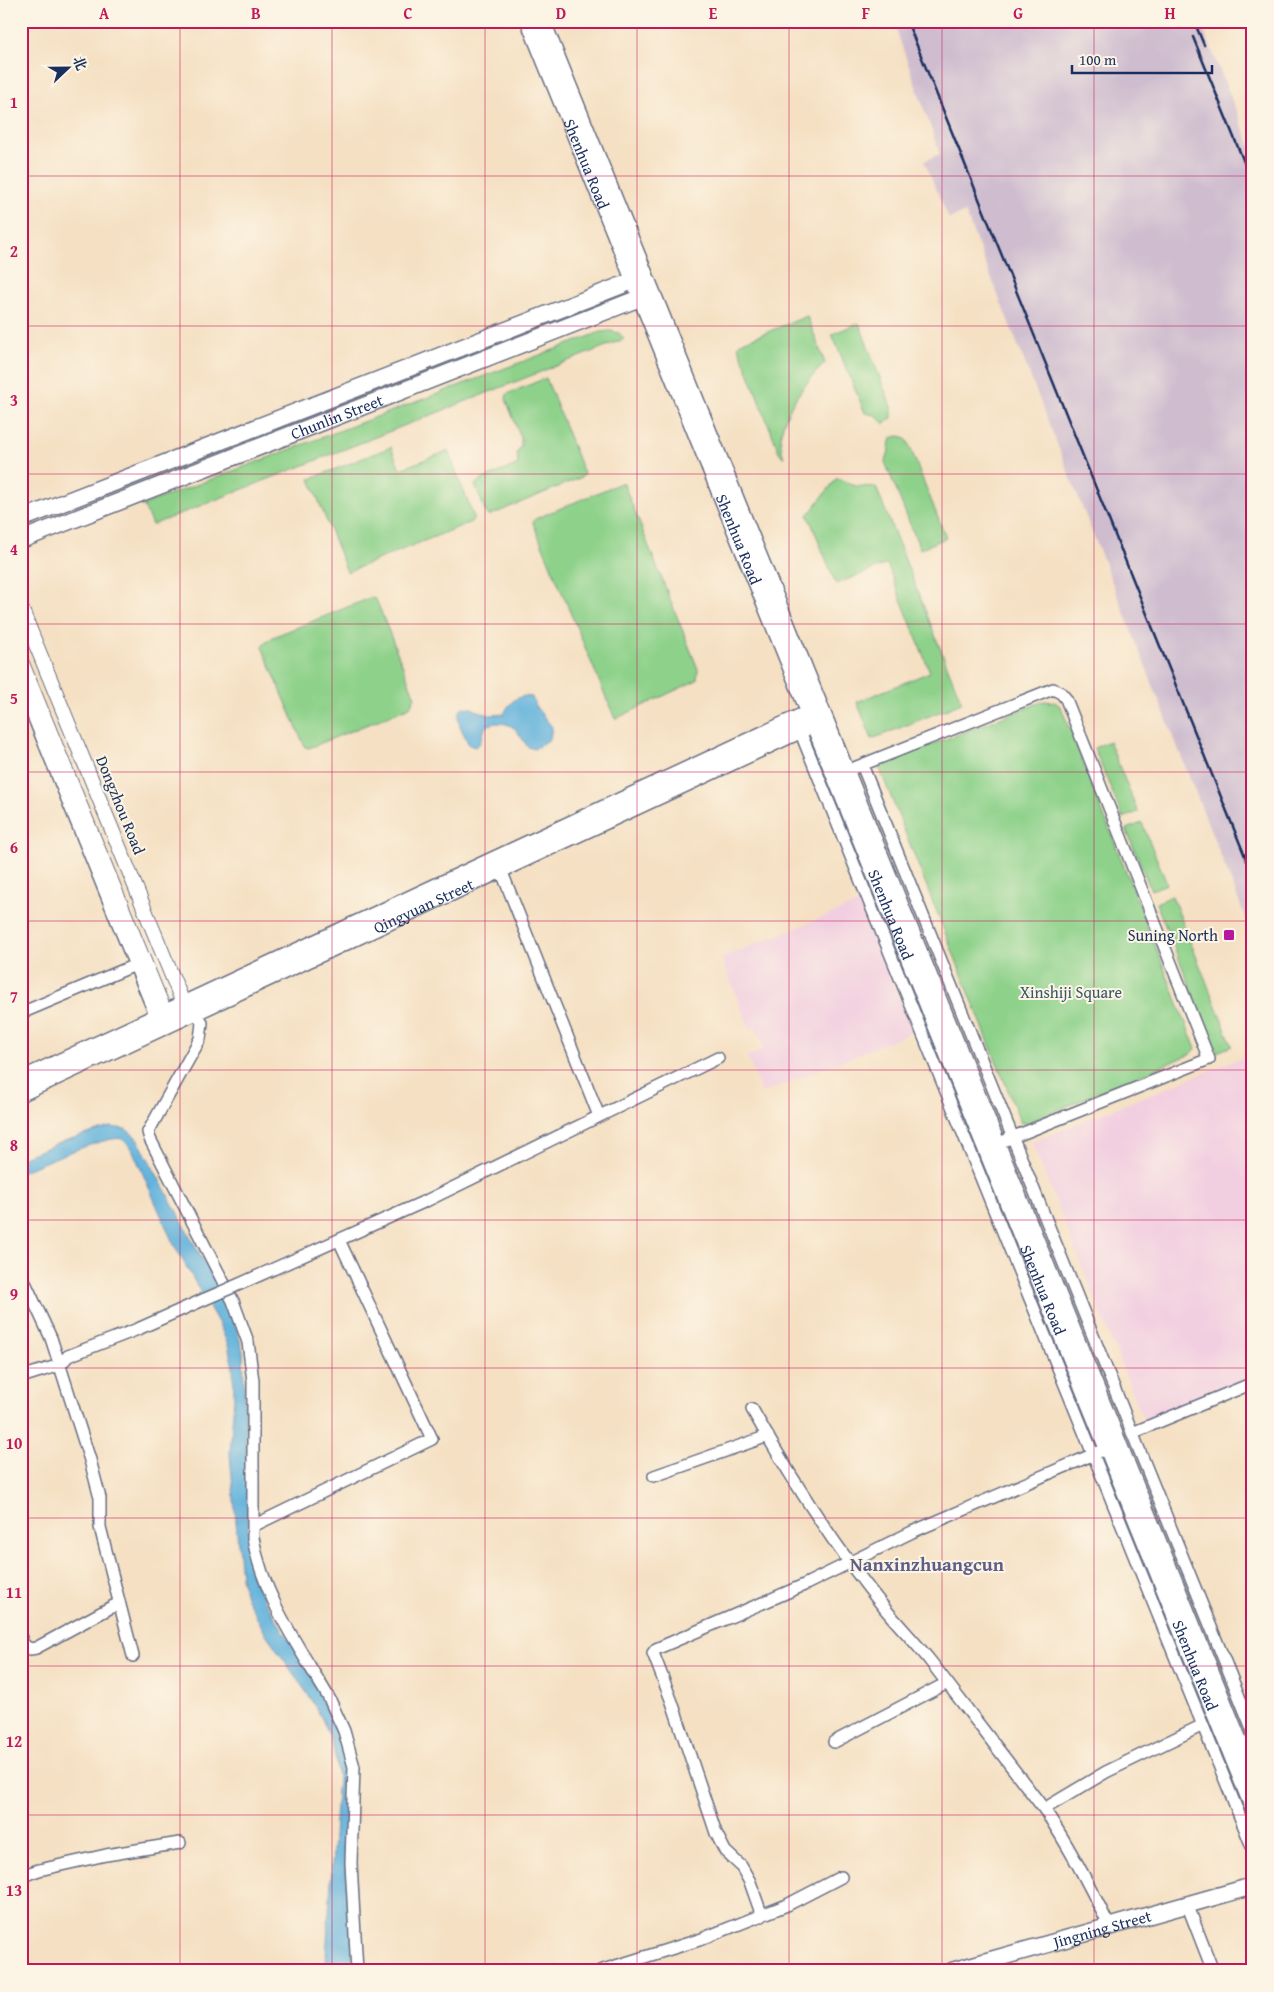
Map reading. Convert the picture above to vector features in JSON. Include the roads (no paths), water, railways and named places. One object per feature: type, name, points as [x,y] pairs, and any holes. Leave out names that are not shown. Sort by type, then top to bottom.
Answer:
[{"type":"main road","name":"Shenhua Road","points":[[530,21],[647,295],[1100,1451],[1253,1807]]},
{"type":"main road","name":"Shenhua Road","points":[[542,21],[640,278]]},
{"type":"main road","name":"Chunlin Street","points":[[21,520],[640,278]]},
{"type":"main road","name":"Chunlin Street","points":[[21,540],[647,295]]},
{"type":"main road","name":"Shenhua Road","points":[[814,719],[846,771],[1004,1141],[1253,1776]]},
{"type":"main road","name":"Qingyuan Street","points":[[21,1080],[164,1018],[190,1010],[501,870],[814,719]]},
{"type":"main road","name":"Qingyuan Street","points":[[190,1010],[814,719]]},
{"type":"main road","name":"Qingyuan Street","points":[[21,1093],[164,1018]]},
{"type":"main road","name":"Jingning Street","points":[[952,1971],[1253,1886]]},
{"type":"street","name":"Dongzhou Road","points":[[21,608],[190,1010]]},
{"type":"street","points":[[22,664],[28,699],[164,1018]]},
{"type":"street","points":[[846,771],[1053,690],[1061,693],[1066,699],[1209,1059],[1004,1141]]},
{"type":"street","points":[[862,765],[1004,1141],[1132,1433],[1253,1731]]},
{"type":"street","points":[[501,870],[599,1116]]},
{"type":"street","points":[[21,1013],[140,964]]},
{"type":"street","points":[[190,1010],[202,1023],[200,1039],[148,1132],[233,1301],[248,1342],[253,1381],[253,1526],[256,1556],[265,1584],[329,1698],[350,1748],[354,1768],[351,1863],[357,1971]]},
{"type":"street","points":[[21,1377],[60,1365],[68,1356],[138,1329],[428,1200],[718,1058]]},
{"type":"street","points":[[253,1526],[432,1439],[339,1240]]},
{"type":"street","points":[[21,1274],[26,1297],[51,1338],[90,1460],[100,1498],[100,1527],[134,1656]]},
{"type":"street","points":[[1132,1433],[1253,1383]]},
{"type":"street","points":[[752,1409],[826,1528],[885,1609],[947,1684],[1044,1809],[1057,1828],[1109,1926]]},
{"type":"street","points":[[654,1476],[768,1436]]},
{"type":"street","points":[[762,1916],[750,1882],[741,1866],[725,1851],[716,1833],[672,1702],[653,1653],[656,1648],[804,1585],[912,1532],[1100,1451],[1203,1725],[1253,1849]]},
{"type":"street","points":[[21,1638],[24,1645],[30,1649],[36,1648],[119,1603]]},
{"type":"street","points":[[834,1742],[947,1684]]},
{"type":"street","points":[[1044,1809],[1106,1772],[1203,1725]]},
{"type":"street","points":[[21,1880],[30,1873],[39,1870],[106,1855],[180,1842]]},
{"type":"street","points":[[600,1971],[699,1940],[762,1916],[841,1877]]},
{"type":"street","points":[[1187,1904],[1213,1971]]},
{"type":"water","points":[[532,697],[536,707],[552,727],[550,739],[534,749],[528,747],[519,733],[512,727],[503,723],[496,723],[490,724],[485,728],[480,743],[475,747],[469,745],[458,719],[459,712],[463,707],[489,715],[504,714],[512,702],[517,698]]},
{"type":"water","points":[[110,1127],[126,1129],[137,1138],[223,1297],[236,1327],[243,1351],[249,1550],[253,1572],[263,1597],[327,1702],[344,1744],[350,1776],[352,1971],[325,1971],[338,1776],[331,1740],[309,1696],[264,1631],[246,1597],[241,1578],[230,1454],[234,1396],[233,1367],[228,1345],[220,1326],[173,1243],[132,1149],[126,1141],[115,1139],[103,1141],[21,1172],[21,1158],[64,1141]]},
{"type":"railway","points":[[907,21],[1253,876]]},
{"type":"railway","points":[[1194,21],[1204,45]]},
{"type":"railway","points":[[1193,37],[1253,184]]},
{"type":"place","name":"Suning North","points":[[1229,935]]},
{"type":"district","name":"Nanxinzhuangcun","points":[[927,1564]]},
{"type":"park label","name":"Xinshiji Square","points":[[1071,992]]}]
